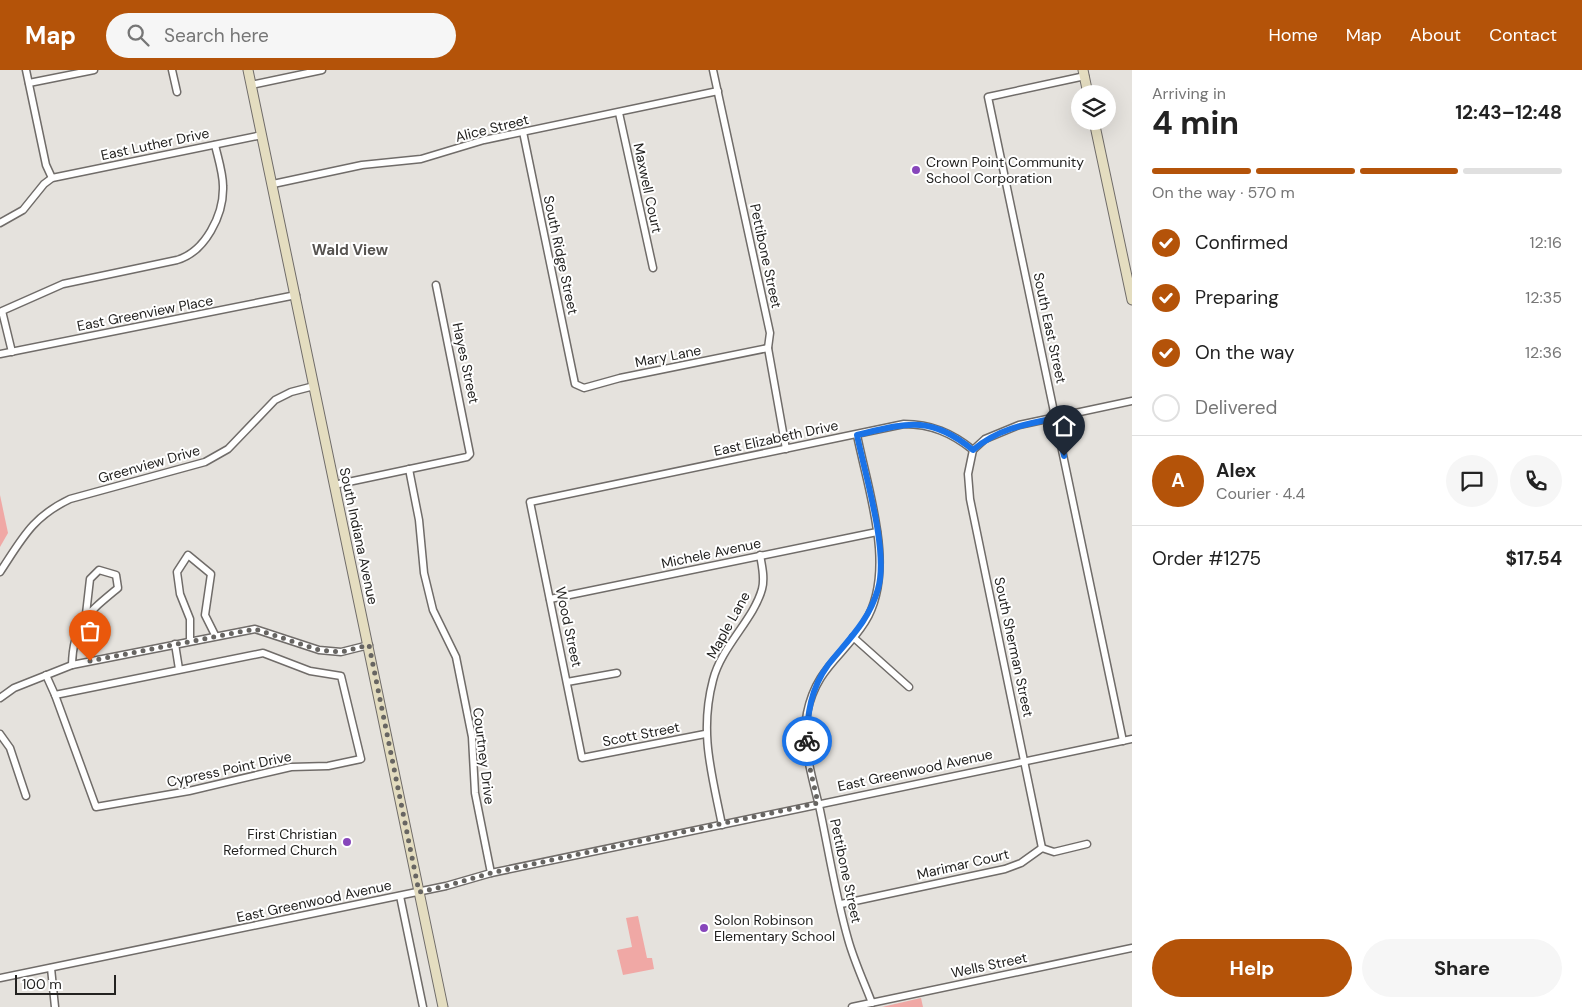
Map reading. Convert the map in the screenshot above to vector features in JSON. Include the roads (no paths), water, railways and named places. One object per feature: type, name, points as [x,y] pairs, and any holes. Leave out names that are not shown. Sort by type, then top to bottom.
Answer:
[{"type":"main road","name":"South Indiana Avenue","points":[[248,70],[443,1007]]},
{"type":"main road","points":[[1096,130],[1128,264],[1132,300]]},
{"type":"street","points":[[0,224],[23,210],[44,184],[52,178],[46,164],[26,70]]},
{"type":"street","points":[[29,83],[94,70]]},
{"type":"street","points":[[172,70],[177,92]]},
{"type":"street","points":[[251,84],[322,70]]},
{"type":"street","name":"Pettibone Street","points":[[713,70],[770,333],[768,348],[786,449]]},
{"type":"street","name":"South East Street","points":[[1084,73],[988,98],[1123,741]]},
{"type":"street","name":"Alice Street","points":[[272,184],[368,164],[421,159],[476,142],[718,91]]},
{"type":"street","name":"Maxwell Court","points":[[619,112],[652,268]]},
{"type":"street","name":"South Ridge Street","points":[[523,132],[575,384]]},
{"type":"street","name":"East Luther Drive","points":[[52,178],[262,135]]},
{"type":"street","points":[[12,352],[1,311],[63,284],[177,260],[193,253],[208,236],[222,202],[223,181],[215,144]]},
{"type":"street","name":"Hayes Street","points":[[409,469],[467,457],[470,454],[470,446],[436,285]]},
{"type":"street","name":"East Greenview Place","points":[[0,354],[296,295]]},
{"type":"street","name":"Mary Lane","points":[[575,384],[584,388],[620,378],[768,348]]},
{"type":"street","name":"Greenview Drive","points":[[0,572],[26,532],[50,508],[70,499],[205,462],[228,448],[275,400],[291,392],[314,386]]},
{"type":"street","points":[[973,450],[985,440],[1002,431],[1132,401]]},
{"type":"street","name":"East Elizabeth Drive","points":[[530,502],[904,424],[922,424],[955,435],[973,450]]},
{"type":"street","name":"Pettibone Street","points":[[857,435],[877,532],[881,570],[879,588],[865,622],[827,666],[814,690],[807,715],[806,751],[848,940],[872,1003]]},
{"type":"street","name":"South Sherman Street","points":[[973,450],[968,474],[970,499],[1042,848]]},
{"type":"street","points":[[334,485],[409,469]]},
{"type":"street","name":"Courtney Drive","points":[[409,469],[419,520],[424,573],[433,610],[456,657],[472,737],[475,793],[491,873]]},
{"type":"street","name":"Wood Street","points":[[530,502],[582,758]]},
{"type":"street","name":"Michele Avenue","points":[[550,599],[877,532]]},
{"type":"street","points":[[190,640],[190,619],[180,594],[177,572],[188,555],[211,574],[205,615],[215,635]]},
{"type":"street","name":"Maple Lane","points":[[722,825],[705,734],[713,680],[724,653],[756,604],[762,589],[763,574],[760,555]]},
{"type":"street","points":[[72,665],[73,644],[86,614],[90,579],[99,570],[116,575],[118,588],[86,614]]},
{"type":"street","points":[[0,698],[14,688],[72,665],[215,635],[255,629],[319,650],[341,652],[369,645]]},
{"type":"street","points":[[853,637],[909,687]]},
{"type":"street","points":[[175,644],[179,669]]},
{"type":"street","name":"Cypress Point Drive","points":[[263,654],[310,671],[341,676],[361,759],[328,766],[291,767],[189,791],[96,807],[55,695],[179,669],[263,654]]},
{"type":"street","points":[[567,682],[617,673]]},
{"type":"street","points":[[46,675],[55,695]]},
{"type":"street","points":[[0,734],[10,748],[26,796]]},
{"type":"street","name":"Scott Street","points":[[582,758],[705,734]]},
{"type":"street","name":"East Greenwood Avenue","points":[[0,978],[419,892],[491,873],[818,803],[1132,739]]},
{"type":"street","points":[[1042,848],[1054,852],[1087,844]]},
{"type":"street","name":"Marimar Court","points":[[841,904],[1005,869],[1021,863],[1042,848]]},
{"type":"street","points":[[400,896],[423,1007]]},
{"type":"street","name":"Wells Street","points":[[852,1007],[1132,948]]},
{"type":"street","points":[[50,968],[55,1007]]},
{"type":"place","name":"Crown Point Community School Corporation","points":[[916,170]]},
{"type":"place","name":"First Christian Reformed Church","points":[[347,842]]},
{"type":"place","name":"Solon Robinson Elementary School","points":[[704,928]]},
{"type":"district","name":"Wald View","points":[[350,250]]}]
